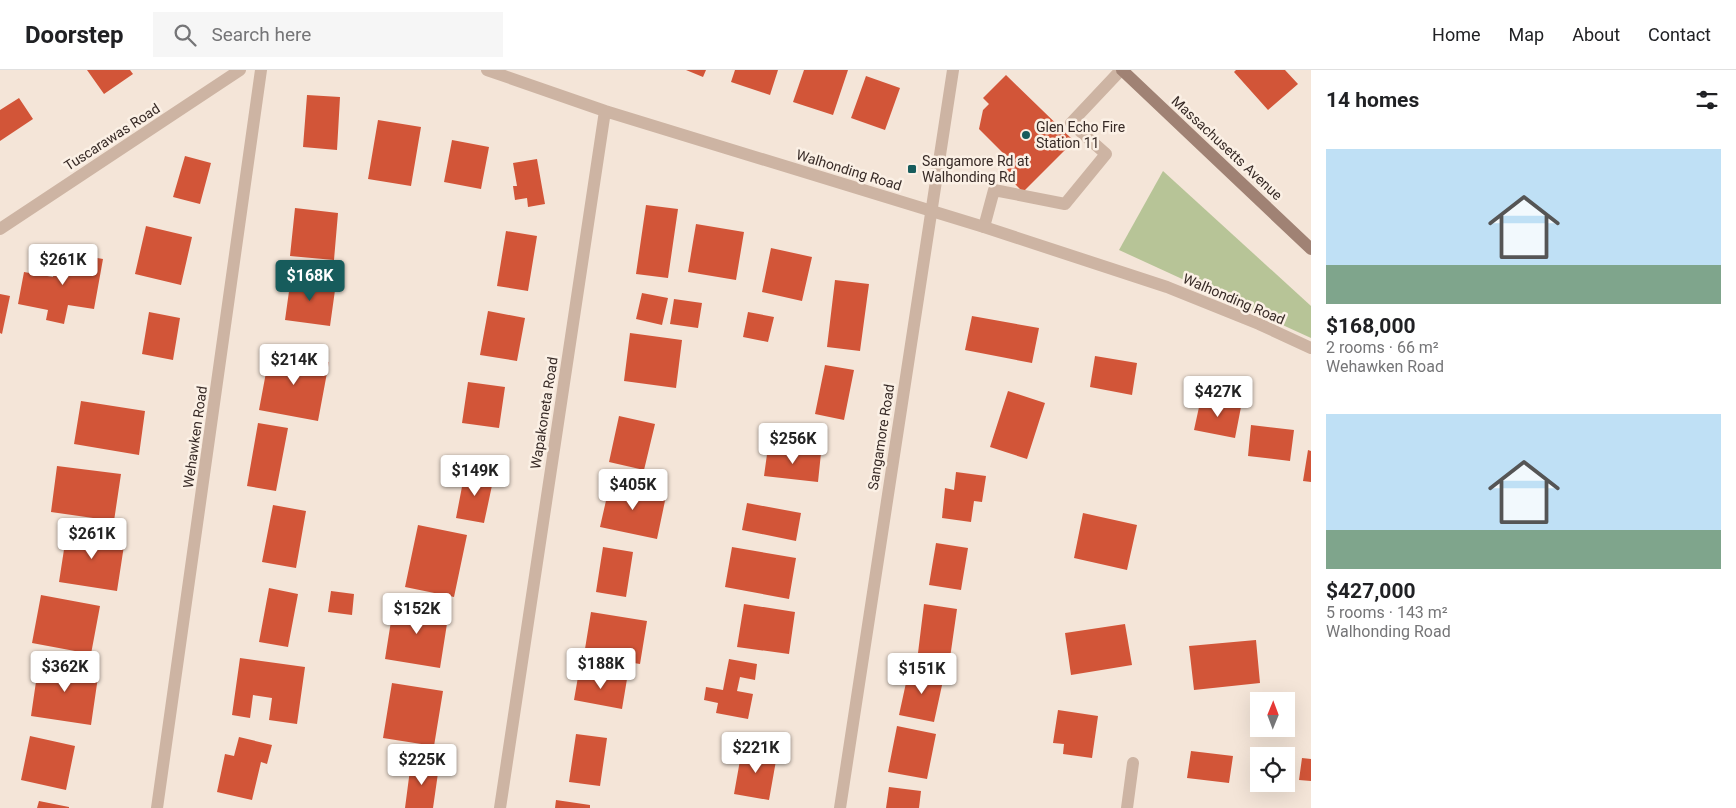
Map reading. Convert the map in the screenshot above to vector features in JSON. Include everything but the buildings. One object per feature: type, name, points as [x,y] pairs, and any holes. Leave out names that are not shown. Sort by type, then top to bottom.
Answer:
[{"type":"main road","name":"Massachusetts Avenue","points":[[1121,70],[1311,249]]},
{"type":"street","name":"Tuscarawas Road","points":[[0,228],[240,70]]},
{"type":"street","name":"Wehawken Road","points":[[157,808],[261,70]]},
{"type":"street","name":"Walhonding Road","points":[[487,70],[605,110],[984,227],[1168,287],[1259,324],[1311,348]]},
{"type":"street","name":"Sangamore Road","points":[[840,808],[953,70]]},
{"type":"street","points":[[984,227],[994,190],[1065,204],[1106,154],[1071,123],[1121,70]]},
{"type":"street","name":"Wapakoneta Road","points":[[500,808],[605,110]]},
{"type":"street","points":[[1128,803],[1133,763]]},
{"type":"green space","points":[[1163,171],[1311,306],[1311,338],[1119,250]]},
{"type":"place","name":"Glen Echo Fire Station 11","points":[[1026,135]]},
{"type":"place","name":"Sangamore Rd at Walhonding Rd","points":[[912,169]]}]
